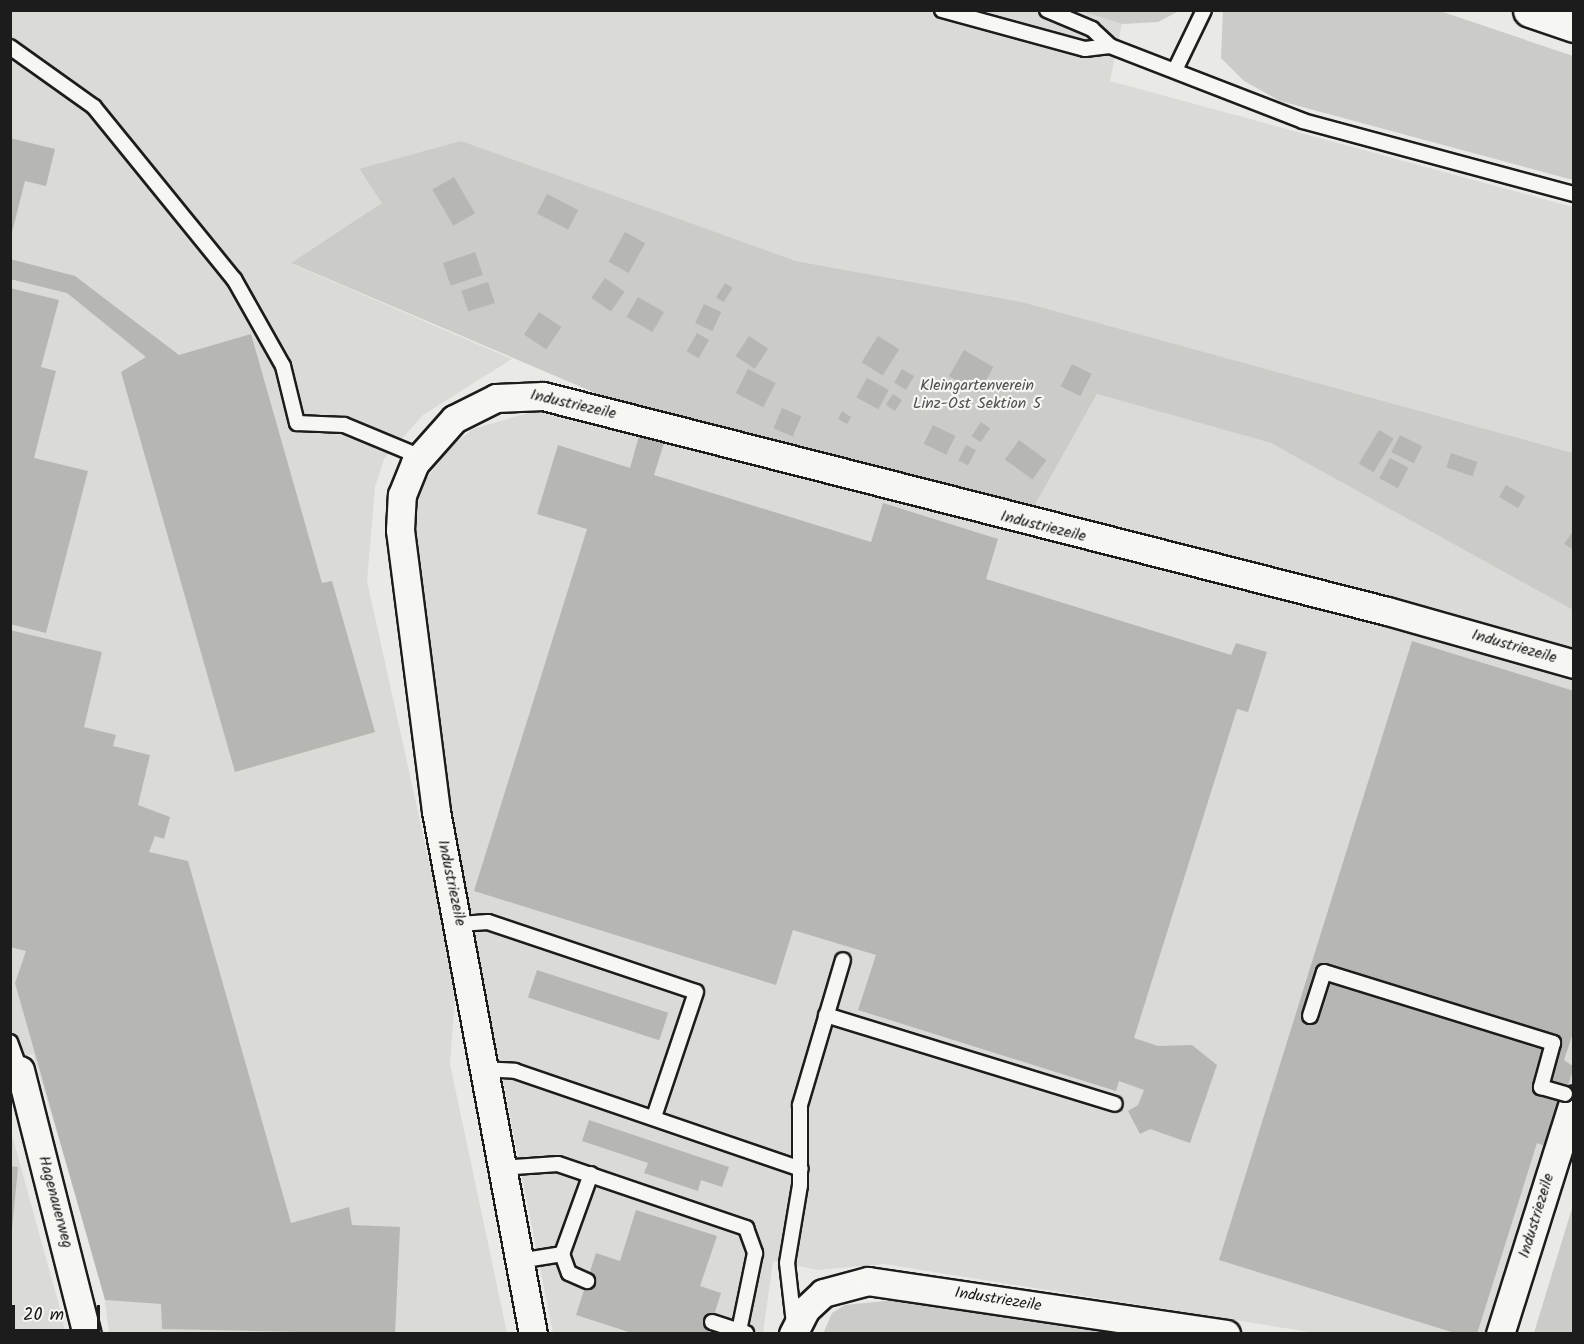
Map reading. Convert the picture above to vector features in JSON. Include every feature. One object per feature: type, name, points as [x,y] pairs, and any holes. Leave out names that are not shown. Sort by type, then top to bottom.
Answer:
[{"type":"highway","points":[[1530,10],[1574,25]]},
{"type":"street","name":"Industriezeile","points":[[533,1334],[481,1069],[477,1025],[460,924],[436,811],[400,530],[402,495],[419,456],[476,405],[517,394],[543,396],[1387,611],[1574,664]]},
{"type":"street","name":"Hagenauerweg","points":[[20,1070],[87,1334]]},
{"type":"street","name":"Industriezeile","points":[[1500,1334],[1571,1096]]},
{"type":"street","name":"Industriezeile","points":[[794,1330],[823,1293],[868,1281],[1226,1334]]},
{"type":"lane","points":[[942,10],[1085,49],[1110,46]]},
{"type":"lane","points":[[1047,10],[1092,30],[1110,46],[1176,68],[1303,121],[1574,194]]},
{"type":"lane","points":[[1176,68],[1204,10]]},
{"type":"lane","points":[[10,47],[94,107],[234,279],[283,366],[297,423],[344,424],[419,456]]},
{"type":"lane","points":[[460,924],[488,922],[696,992],[654,1117]]},
{"type":"lane","points":[[794,1330],[787,1263],[801,1169],[800,1106],[843,960]]},
{"type":"lane","points":[[1310,1016],[1324,972],[1336,975],[1553,1043],[1541,1087],[1571,1096]]},
{"type":"lane","points":[[826,1015],[1115,1104]]},
{"type":"lane","points":[[10,1042],[20,1070]]},
{"type":"lane","points":[[481,1069],[515,1071],[801,1169]]},
{"type":"lane","points":[[500,1168],[544,1161],[591,1174],[746,1227],[755,1253],[743,1332],[712,1322]]},
{"type":"lane","points":[[586,1281],[569,1273],[562,1254],[591,1174]]},
{"type":"lane","points":[[519,1261],[562,1254]]},
{"type":"shaded area","points":[[11,11],[1081,11],[1122,24],[1110,81],[1573,207],[1573,453],[1022,302],[796,261],[646,208],[359,170],[383,203],[292,264],[512,359],[423,415],[384,459],[375,487],[367,581],[456,984],[450,1064],[507,1333],[109,1333],[103,1286],[33,1054],[11,1061]]},
{"type":"shaded area","points":[[1097,394],[1271,443],[1316,465],[1573,610],[1573,653],[1402,601],[1031,512]]},
{"type":"shaded area","points":[[535,411],[1368,618],[1573,678],[1573,1120],[1495,1333],[1316,1333],[884,1264],[818,1270],[773,1261],[763,1333],[553,1333],[442,774],[415,537],[416,506],[426,480],[448,449],[473,429]]},
{"type":"shaded area","points":[[10,1128],[62,1316],[65,1333],[11,1333]]},
{"type":"green space","points":[[1223,10],[1440,11],[1573,56],[1573,180],[1280,101],[1244,81],[1221,58]]},
{"type":"green space","points":[[1081,11],[1179,11],[1158,22],[1122,24]]},
{"type":"green space","name":"Kleingartenverein Linz-Ost Sektion 5","points":[[461,141],[796,261],[1022,302],[1573,453],[1573,610],[1271,443],[1097,394],[1031,512],[600,395],[291,263],[382,203],[359,169]]},
{"type":"green space","points":[[1573,1205],[1573,1333],[1534,1333]]},
{"type":"green space","points":[[904,1299],[1145,1334],[823,1334],[832,1313],[845,1305]]},
{"type":"building","points":[[10,138],[55,149],[46,186],[25,181],[11,236]]},
{"type":"building","points":[[454,177],[475,213],[453,226],[432,190]]},
{"type":"building","points":[[547,194],[578,210],[568,229],[537,214]]},
{"type":"building","points":[[625,232],[645,243],[629,273],[609,262]]},
{"type":"building","points":[[475,252],[483,275],[451,286],[443,263]]},
{"type":"building","points":[[10,259],[75,276],[179,355],[251,334],[322,583],[332,581],[375,732],[235,772],[121,372],[146,357],[67,293],[10,279]]},
{"type":"building","points":[[605,278],[625,292],[611,311],[591,298]]},
{"type":"building","points":[[488,282],[495,303],[468,312],[461,291]]},
{"type":"building","points":[[725,283],[733,288],[724,302],[716,297]]},
{"type":"building","points":[[10,288],[59,300],[41,367],[56,371],[34,458],[88,471],[46,633],[10,624]]},
{"type":"building","points":[[638,297],[664,312],[652,332],[626,317]]},
{"type":"building","points":[[704,304],[721,312],[712,331],[695,323]]},
{"type":"building","points":[[539,312],[561,327],[546,349],[524,334]]},
{"type":"building","points":[[697,333],[709,340],[699,358],[686,351]]},
{"type":"building","points":[[749,336],[768,349],[755,369],[736,356]]},
{"type":"building","points":[[878,336],[899,349],[883,376],[862,362]]},
{"type":"building","points":[[964,350],[993,367],[978,393],[949,376]]},
{"type":"building","points":[[1072,364],[1092,374],[1080,396],[1061,386]]},
{"type":"building","points":[[748,369],[776,383],[763,407],[736,393]]},
{"type":"building","points":[[902,369],[914,376],[906,390],[894,383]]},
{"type":"building","points":[[867,378],[889,390],[878,409],[856,397]]},
{"type":"building","points":[[893,394],[902,400],[895,411],[886,405]]},
{"type":"building","points":[[782,408],[801,416],[793,436],[773,428]]},
{"type":"building","points":[[842,411],[851,417],[847,424],[838,419]]},
{"type":"building","points":[[981,422],[990,428],[981,442],[971,436]]},
{"type":"building","points":[[933,425],[955,436],[946,455],[924,444]]},
{"type":"building","points":[[1379,430],[1394,439],[1373,472],[1359,463]]},
{"type":"building","points":[[1400,435],[1422,446],[1414,463],[1391,452]]},
{"type":"building","points":[[639,436],[664,443],[654,475],[871,542],[883,503],[998,539],[986,579],[1231,655],[1236,643],[1267,652],[1248,712],[1237,709],[1134,1038],[1158,1046],[1192,1045],[1217,1065],[1190,1143],[1150,1129],[1140,1134],[1128,1111],[1138,1105],[1144,1090],[1119,1081],[1116,1091],[858,1010],[876,955],[793,930],[776,985],[474,891],[587,529],[537,514],[558,445],[630,468]]},
{"type":"building","points":[[1019,440],[1047,460],[1032,479],[1005,459]]},
{"type":"building","points":[[966,445],[976,450],[968,465],[958,460]]},
{"type":"building","points":[[1451,453],[1477,462],[1473,476],[1446,467]]},
{"type":"building","points":[[1390,458],[1409,468],[1398,488],[1379,478]]},
{"type":"building","points":[[1506,485],[1525,496],[1518,508],[1499,497]]},
{"type":"building","points":[[1574,530],[1574,550],[1564,544]]},
{"type":"building","points":[[10,630],[102,652],[84,727],[116,735],[113,746],[150,755],[138,805],[170,817],[164,839],[155,836],[149,852],[188,861],[291,1223],[349,1207],[352,1225],[400,1227],[395,1334],[162,1329],[161,1304],[105,1300],[15,983],[26,951],[10,947]]},
{"type":"building","points":[[1412,641],[1574,691],[1574,1030],[1564,1060],[1574,1067],[1548,1147],[1537,1143],[1477,1334],[1458,1334],[1219,1260]]},
{"type":"building","points":[[537,970],[668,1013],[659,1040],[528,998]]},
{"type":"building","points":[[589,1120],[729,1167],[722,1187],[701,1180],[698,1191],[644,1173],[648,1163],[582,1141]]},
{"type":"building","points":[[10,1166],[18,1167],[12,1230],[10,1230]]},
{"type":"building","points":[[636,1210],[717,1236],[700,1286],[721,1293],[708,1334],[635,1334],[576,1315],[596,1253],[620,1261]]}]
